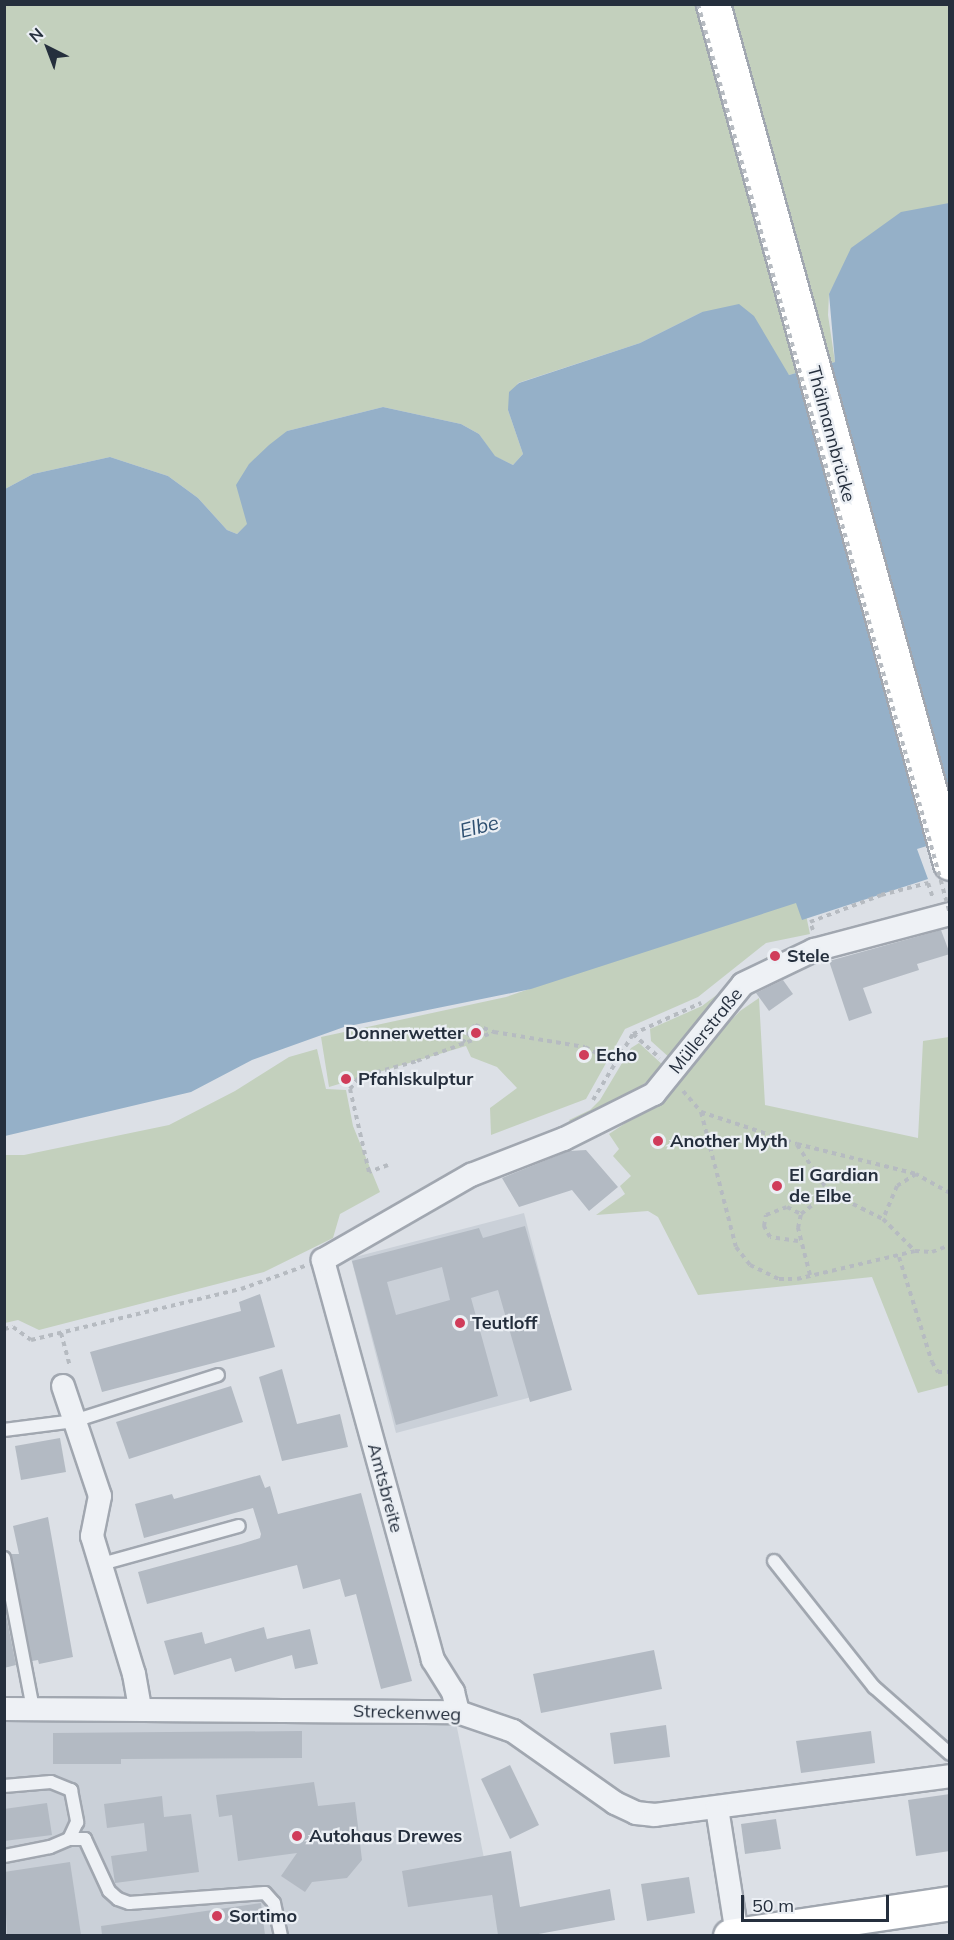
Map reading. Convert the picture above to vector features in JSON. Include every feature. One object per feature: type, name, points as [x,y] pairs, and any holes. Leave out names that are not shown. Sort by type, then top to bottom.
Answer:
[{"type":"street","name":"Thälmannbrücke","points":[[713,4],[950,863]]},
{"type":"street","name":"Müllerstraße","points":[[322,1260],[471,1175],[508,1162],[654,1094],[743,984],[814,950],[946,915]]},
{"type":"street","name":"Amtsbreite","points":[[322,1260],[433,1660],[453,1692],[458,1712]]},
{"type":"street","points":[[63,1386],[100,1496],[92,1536],[98,1565],[134,1674],[140,1709]]},
{"type":"street","name":"Streckenweg","points":[[4,1709],[458,1712],[513,1731],[582,1782],[636,1813],[655,1815],[950,1776]]},
{"type":"street","points":[[717,1808],[733,1935],[950,1904]]},
{"type":"lane","points":[[4,1430],[74,1420],[218,1376]]},
{"type":"lane","points":[[98,1565],[239,1526]]},
{"type":"lane","points":[[4,1558],[33,1709]]},
{"type":"lane","points":[[774,1561],[874,1687],[950,1754]]},
{"type":"lane","points":[[4,1786],[51,1782],[71,1791],[77,1822],[69,1839]]},
{"type":"lane","points":[[4,1856],[50,1847],[69,1839],[85,1839],[108,1891],[118,1899],[129,1903],[265,1893],[274,1903],[281,1935]]},
{"type":"path","points":[[698,4],[946,915]]},
{"type":"path","points":[[816,937],[810,922],[881,895],[928,883],[946,915]]},
{"type":"path","points":[[462,1044],[475,1024],[494,1032],[585,1047],[615,1063]]},
{"type":"path","points":[[388,1165],[369,1172],[350,1089],[352,1082],[494,1032]]},
{"type":"path","points":[[589,1104],[633,1034],[673,1071],[684,1094],[701,1112],[742,1258],[779,1279],[899,1257],[915,1251],[932,1252],[950,1245]]},
{"type":"path","points":[[701,1112],[797,1144],[916,1174],[950,1193]]},
{"type":"path","points":[[797,1144],[829,1192],[883,1219],[915,1251]]},
{"type":"path","points":[[883,1219],[897,1186],[916,1174]]},
{"type":"path","points":[[810,1275],[798,1240],[801,1214],[829,1192]]},
{"type":"path","points":[[798,1240],[770,1236],[764,1226],[766,1215],[788,1207],[801,1214]]},
{"type":"path","points":[[899,1257],[932,1362],[938,1372],[950,1372]]},
{"type":"path","points":[[4,1329],[13,1327],[31,1340],[241,1289],[322,1260]]},
{"type":"path","points":[[61,1333],[71,1366],[63,1386]]},
{"type":"shaded area","name":"Teutloff","points":[[524,1213],[569,1387],[396,1433],[351,1258]]},
{"type":"shaded area","points":[[5,1717],[456,1723],[500,1935],[5,1936]]},
{"type":"green space","points":[[5,5],[949,5],[949,203],[839,275],[829,294],[828,315],[835,362],[789,375],[702,312],[640,343],[518,383],[508,410],[523,454],[513,465],[494,456],[479,434],[461,424],[383,407],[287,431],[247,525],[237,534],[227,530],[198,498],[168,476],[110,457],[33,474],[5,489]]},
{"type":"green space","points":[[802,896],[810,934],[766,943],[698,997],[625,1029],[586,1099],[491,1135],[490,1108],[517,1088],[497,1067],[471,1057],[466,1046],[329,1087],[321,1037],[506,997]]},
{"type":"green space","points":[[806,947],[721,997],[702,1015],[671,1059],[651,1041],[650,1029],[702,1006],[771,954]]},
{"type":"green space","points":[[759,998],[765,1105],[918,1138],[923,1041],[949,1037],[949,1385],[918,1393],[872,1277],[698,1295],[658,1217],[648,1211],[596,1215],[625,1194],[620,1186],[631,1176],[613,1156],[619,1149],[609,1134],[669,1094],[718,1034],[740,1011]]},
{"type":"green space","points":[[639,1043],[665,1067],[641,1086],[573,1125],[569,1120],[590,1110],[600,1100],[631,1048]]},
{"type":"green space","points":[[317,1049],[326,1089],[346,1090],[353,1126],[380,1192],[340,1214],[333,1238],[264,1272],[39,1330],[18,1320],[5,1323],[5,1155],[24,1155],[169,1125],[235,1091],[289,1057]]},
{"type":"water","name":"Elbe","points":[[949,203],[950,839],[917,849],[928,879],[802,920],[796,903],[531,989],[344,1027],[252,1060],[191,1092],[5,1136],[5,489],[33,474],[110,457],[168,476],[198,498],[227,530],[237,534],[247,524],[236,485],[249,464],[269,445],[287,431],[383,407],[461,424],[479,434],[495,456],[513,465],[523,454],[508,410],[509,392],[519,383],[640,343],[702,312],[739,304],[754,316],[789,375],[835,362],[829,294],[851,248],[901,212]]},
{"type":"building","points":[[941,930],[950,954],[917,964],[919,970],[863,988],[872,1013],[849,1021],[829,961]]},
{"type":"building","points":[[783,980],[793,994],[769,1011],[756,993]]},
{"type":"building","points":[[586,1150],[618,1187],[589,1211],[572,1190],[519,1207],[502,1178],[569,1151]]},
{"type":"building","name":"Teutloff","points":[[525,1226],[572,1390],[530,1402],[498,1290],[471,1298],[498,1396],[396,1425],[352,1261],[479,1228],[483,1238]],"holes":[[[442,1267],[450,1300],[396,1315],[387,1282]]]},
{"type":"building","points":[[260,1294],[275,1347],[102,1392],[90,1352],[241,1311],[239,1302]]},
{"type":"building","points":[[282,1369],[297,1424],[340,1414],[348,1447],[282,1461],[259,1377]]},
{"type":"building","points":[[231,1386],[243,1422],[129,1459],[116,1422]]},
{"type":"building","points":[[60,1438],[66,1472],[21,1480],[15,1446]]},
{"type":"building","points":[[260,1475],[265,1488],[270,1486],[278,1514],[361,1493],[412,1681],[381,1689],[356,1594],[345,1597],[340,1579],[303,1589],[297,1565],[147,1604],[138,1572],[241,1544],[260,1538],[261,1534],[253,1508],[144,1538],[135,1504],[172,1494],[174,1499]]},
{"type":"building","points":[[48,1517],[73,1657],[39,1664],[38,1660],[32,1661],[11,1554],[19,1554],[13,1526]]},
{"type":"building","points":[[4,1604],[16,1665],[4,1668]]},
{"type":"building","points":[[264,1627],[267,1639],[310,1629],[318,1664],[295,1669],[292,1655],[235,1672],[231,1658],[174,1675],[164,1641],[202,1632],[205,1644]]},
{"type":"building","points":[[654,1650],[662,1689],[541,1713],[533,1674]]},
{"type":"building","points":[[666,1725],[670,1757],[614,1764],[610,1733]]},
{"type":"building","points":[[302,1731],[302,1758],[121,1759],[121,1764],[53,1764],[53,1733]]},
{"type":"building","points":[[871,1731],[875,1763],[801,1773],[796,1741]]},
{"type":"building","points":[[510,1765],[539,1825],[510,1839],[481,1779]]},
{"type":"building","name":"Autohaus Drewes","points":[[314,1782],[318,1806],[355,1802],[362,1860],[347,1878],[312,1882],[305,1892],[281,1876],[297,1853],[238,1861],[232,1815],[219,1817],[216,1795]]},
{"type":"building","points":[[950,1794],[950,1851],[916,1856],[908,1800]]},
{"type":"building","points":[[162,1796],[164,1817],[191,1814],[199,1872],[115,1883],[111,1856],[147,1851],[144,1823],[107,1828],[104,1804]]},
{"type":"building","points":[[47,1803],[52,1835],[4,1841],[4,1809]]},
{"type":"building","points":[[776,1819],[781,1849],[745,1854],[741,1824]]},
{"type":"building","points":[[511,1851],[520,1907],[610,1889],[615,1920],[533,1935],[498,1935],[492,1895],[408,1907],[402,1871]]},
{"type":"building","points":[[70,1862],[81,1935],[7,1935],[4,1872]]},
{"type":"building","points":[[689,1877],[695,1913],[647,1921],[641,1884]]},
{"type":"building","name":"Sortimo","points":[[261,1903],[265,1935],[102,1935],[101,1926]]},
{"type":"place","name":"Stele","points":[[775,956]]},
{"type":"place","name":"Donnerwetter","points":[[476,1033]]},
{"type":"place","name":"Echo","points":[[584,1055]]},
{"type":"place","name":"Pfahlskulptur","points":[[346,1079]]},
{"type":"place","name":"Another Myth","points":[[658,1141]]},
{"type":"place","name":"El Gardian de Elbe","points":[[777,1186]]},
{"type":"place","name":"Teutloff","points":[[460,1323]]},
{"type":"place","name":"Autohaus Drewes","points":[[297,1836]]},
{"type":"place","name":"Sortimo","points":[[217,1916]]}]
